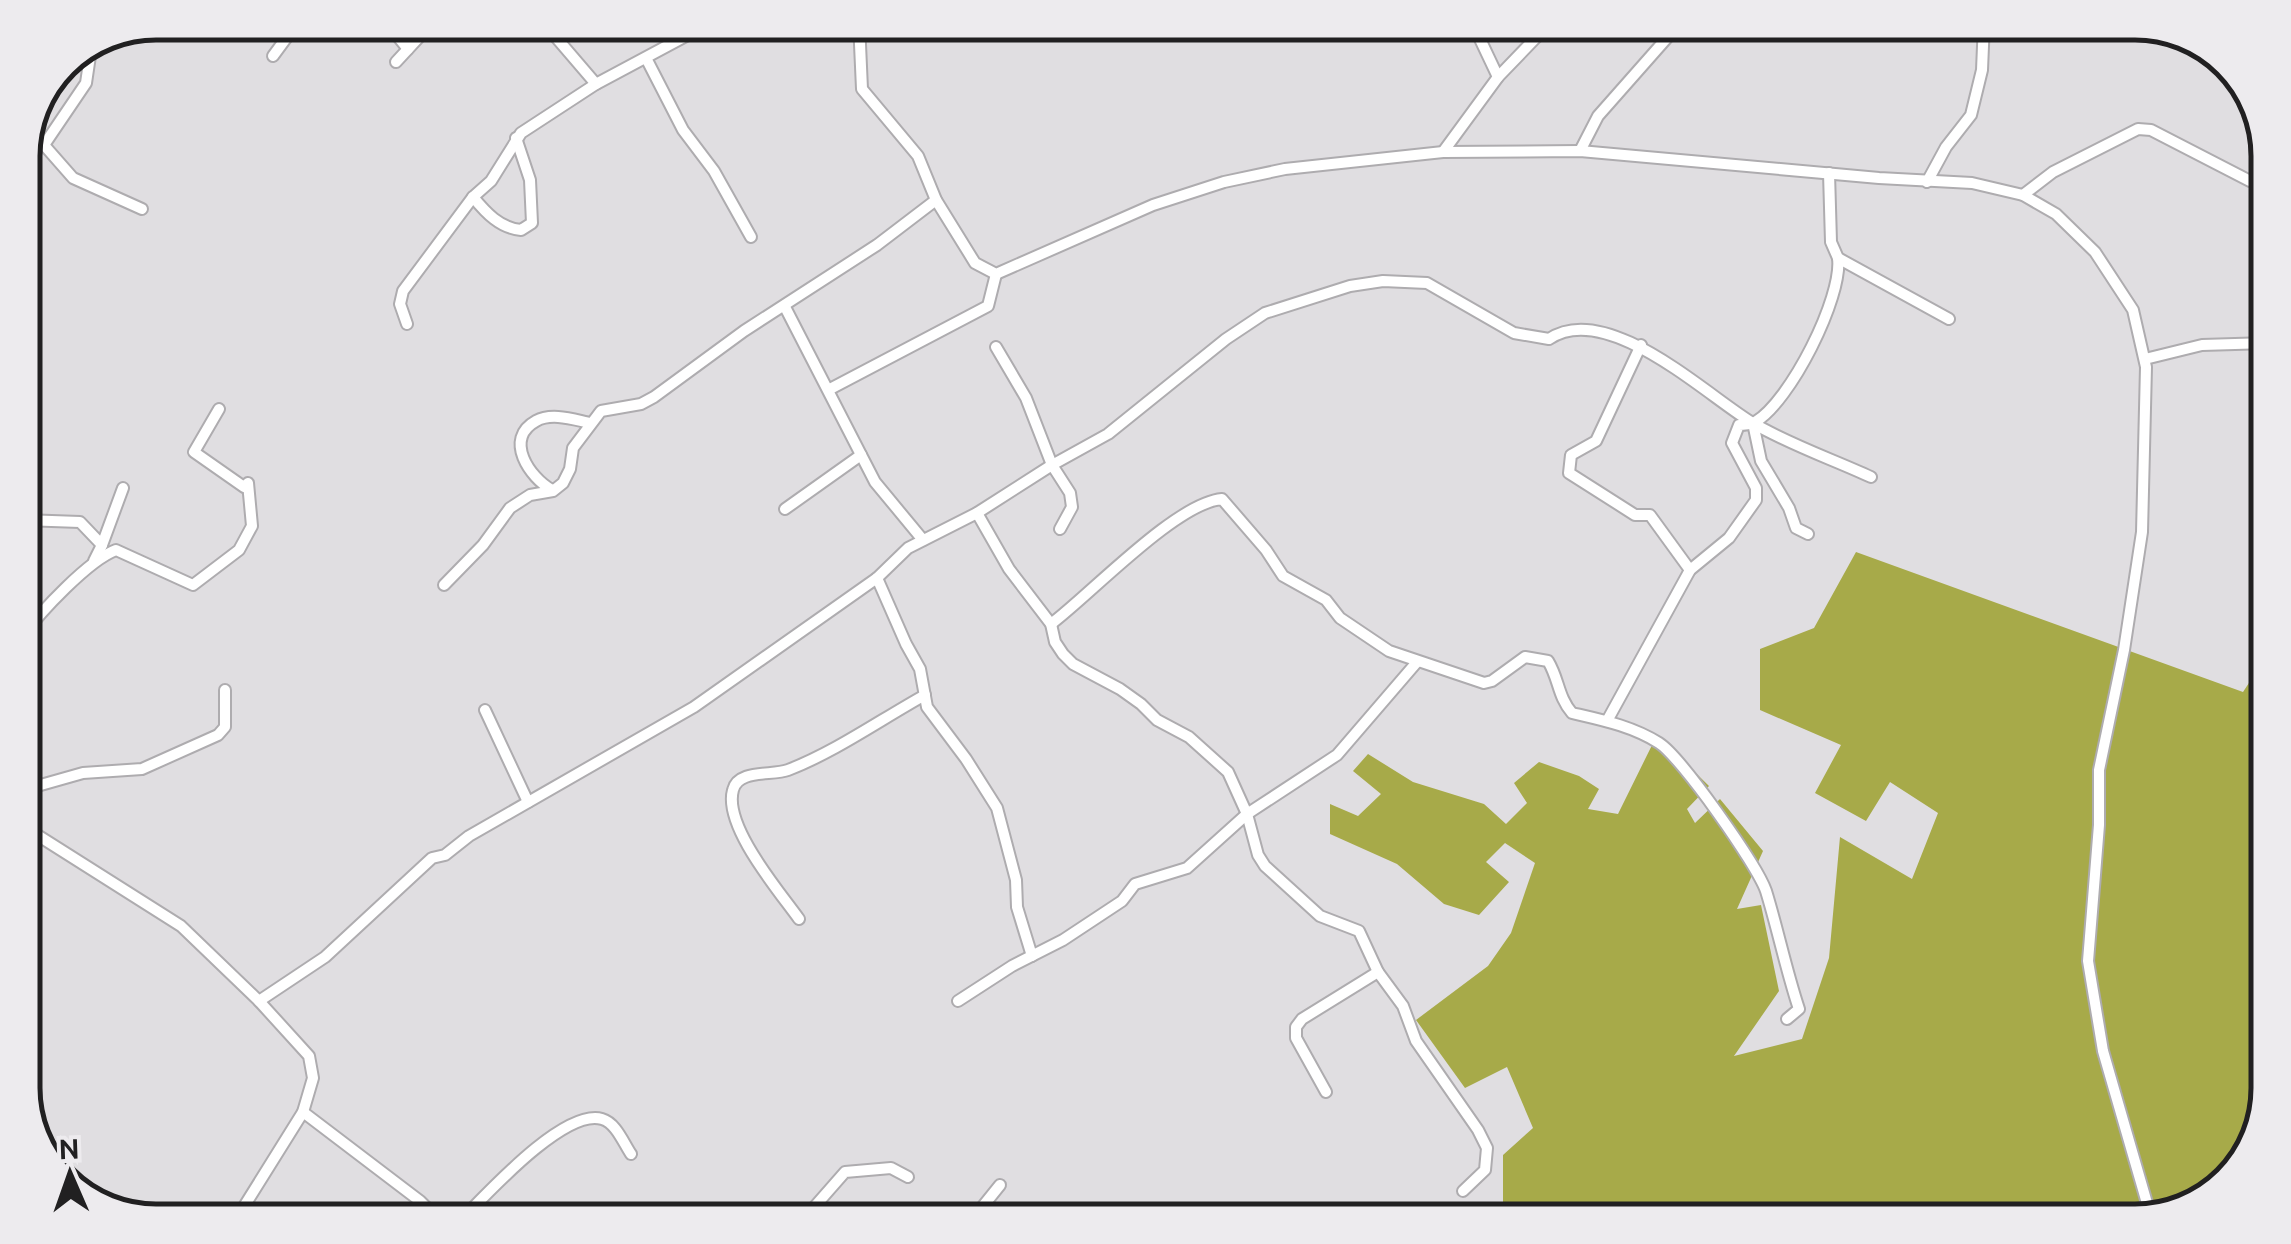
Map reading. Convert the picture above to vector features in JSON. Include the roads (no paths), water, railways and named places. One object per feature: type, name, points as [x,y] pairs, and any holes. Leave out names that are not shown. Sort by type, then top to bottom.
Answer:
[{"type":"street","points":[[273,56],[285,40]]},
{"type":"street","points":[[401,40],[408,49]]},
{"type":"street","points":[[396,62],[416,40]]},
{"type":"street","points":[[558,40],[596,84]]},
{"type":"street","points":[[407,324],[400,304],[403,291],[473,197],[500,168],[516,138],[596,84],[679,40]]},
{"type":"street","points":[[861,40],[862,89],[918,156],[936,200],[975,262],[996,274]]},
{"type":"street","points":[[1480,40],[1498,77]]},
{"type":"street","points":[[1444,152],[1498,77],[1534,40]]},
{"type":"street","points":[[1580,151],[1598,116],[1665,40]]},
{"type":"street","points":[[1928,182],[1946,147],[1970,115],[1982,70],[1983,40]]},
{"type":"street","points":[[646,58],[683,130],[714,172],[751,238]]},
{"type":"street","points":[[44,145],[86,83],[89,62]]},
{"type":"street","points":[[2023,195],[2052,172],[2138,129],[2151,130],[2251,181]]},
{"type":"street","points":[[473,197],[507,228],[521,230],[532,223],[530,180],[516,138]]},
{"type":"street","points":[[41,143],[73,178],[142,209]]},
{"type":"street","points":[[996,274],[1154,205],[1224,182],[1285,170],[1444,152],[1580,151],[1972,184],[2023,195],[2056,214],[2095,252],[2133,310],[2144,359],[2146,456],[2142,532],[2124,650],[2099,770],[2088,962],[2104,1051],[2148,1203]]},
{"type":"street","points":[[1607,721],[1690,570],[1729,538],[1756,500],[1756,488],[1732,443],[1739,425],[1754,424],[1786,392],[1838,280],[1838,258],[1831,242],[1829,173]]},
{"type":"street","points":[[444,585],[483,545],[510,508],[530,495],[553,491],[563,483],[573,448],[602,411],[641,404],[654,397],[936,200]]},
{"type":"street","points":[[1838,258],[1949,319]]},
{"type":"street","points":[[830,389],[988,306],[996,274]]},
{"type":"street","points":[[259,1001],[325,956],[432,858],[445,854],[469,836],[694,707],[878,578],[908,548],[977,513],[1108,434],[1254,319],[1350,286],[1383,281],[1427,284],[1514,333],[1549,338],[1562,330],[1587,330],[1641,345],[1754,424],[1870,477]]},
{"type":"street","points":[[785,308],[876,482],[923,540]]},
{"type":"street","points":[[2144,359],[2202,345],[2251,343]]},
{"type":"street","points":[[1641,345],[1596,441],[1571,455],[1569,474],[1635,515],[1650,515],[1690,570]]},
{"type":"street","points":[[996,346],[1026,398],[1052,465],[1073,501],[1060,529]]},
{"type":"street","points":[[40,613],[103,554],[116,550],[193,585],[239,550],[252,526],[248,483],[244,487],[194,452],[219,410]]},
{"type":"street","points":[[553,491],[524,464],[522,436],[535,421],[548,418],[591,423]]},
{"type":"street","points":[[1754,424],[1760,461],[1789,508],[1796,528],[1808,534]]},
{"type":"street","points":[[785,509],[862,455]]},
{"type":"street","points":[[91,566],[122,488]]},
{"type":"street","points":[[1051,624],[1172,522],[1200,504],[1222,499],[1283,576],[1308,587],[1326,600],[1340,618],[1389,651],[1484,683],[1524,657],[1548,661],[1556,675],[1559,694],[1572,713],[1631,728],[1664,746],[1718,812],[1765,887],[1799,1009],[1787,1018]]},
{"type":"street","points":[[977,513],[1009,569],[1051,624],[1055,642],[1072,664],[1131,696],[1157,720],[1189,737],[1228,772],[1265,866],[1320,916],[1359,931],[1378,972],[1402,1006],[1416,1041],[1457,1097],[1487,1148],[1486,1170],[1464,1192]]},
{"type":"street","points":[[40,521],[80,522],[102,545]]},
{"type":"street","points":[[878,578],[920,669],[926,707],[997,808],[1016,880],[1016,908],[1032,956]]},
{"type":"street","points":[[958,1000],[1122,902],[1134,884],[1187,868],[1247,814],[1337,756],[1418,662]]},
{"type":"street","points":[[40,785],[83,773],[142,768],[218,735],[225,727],[225,690]]},
{"type":"street","points":[[799,920],[752,852],[734,818],[732,793],[736,782],[751,775],[794,767],[925,695]]},
{"type":"street","points":[[485,710],[528,802]]},
{"type":"street","points":[[40,837],[182,926],[309,1056],[313,1067],[310,1096],[246,1204]]},
{"type":"street","points":[[1326,1092],[1296,1038],[1296,1028],[1302,1019],[1378,972]]},
{"type":"street","points":[[303,1112],[424,1204]]},
{"type":"street","points":[[479,1204],[562,1126],[590,1118],[605,1119],[630,1154]]},
{"type":"street","points":[[817,1204],[844,1172],[891,1168],[908,1177]]},
{"type":"street","points":[[985,1204],[1000,1185]]}]
